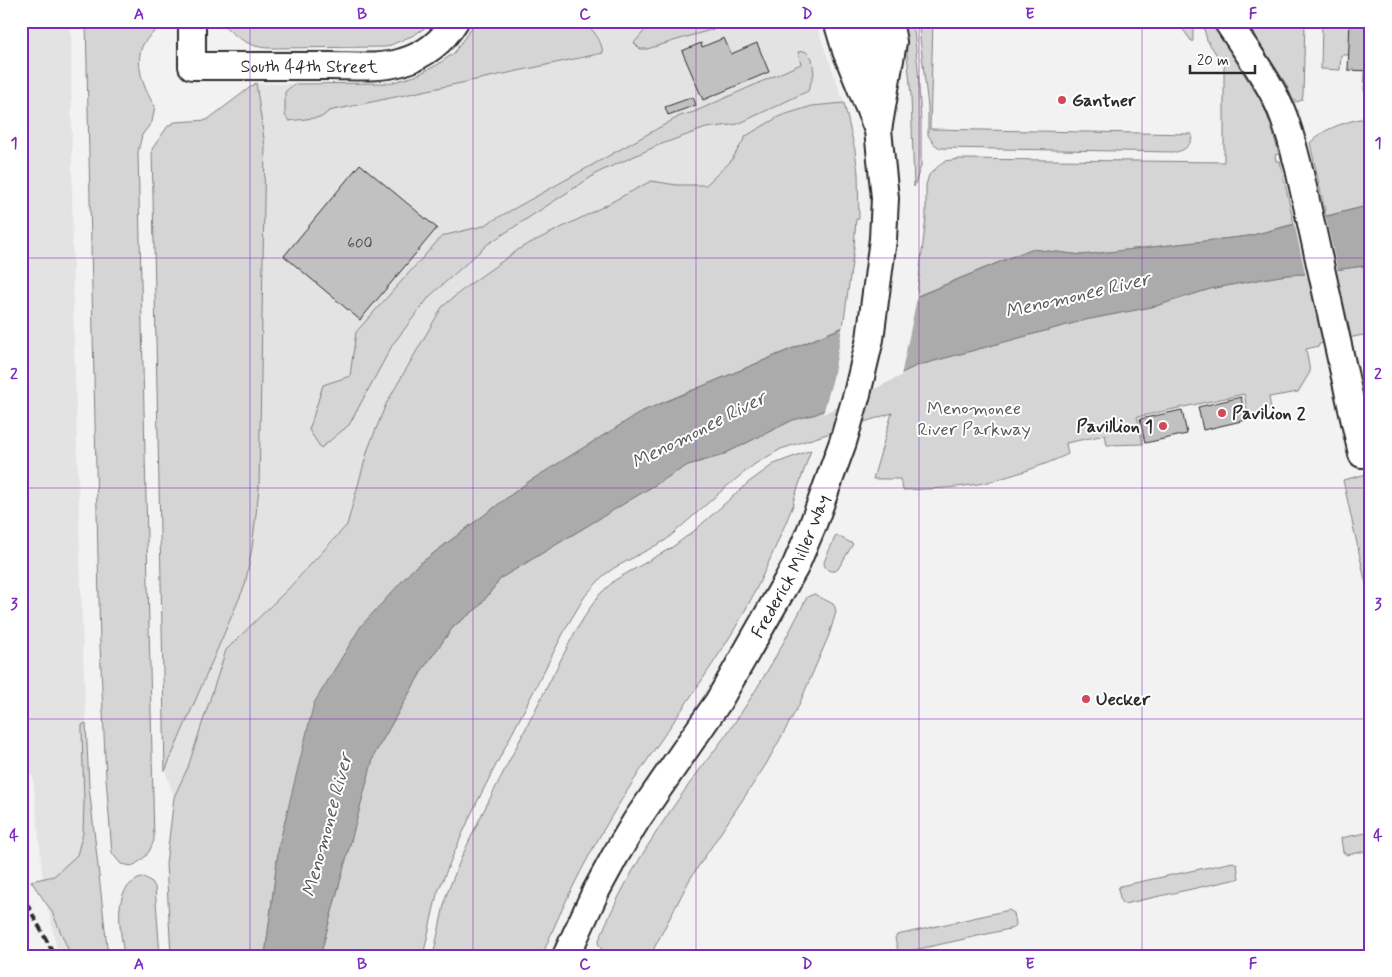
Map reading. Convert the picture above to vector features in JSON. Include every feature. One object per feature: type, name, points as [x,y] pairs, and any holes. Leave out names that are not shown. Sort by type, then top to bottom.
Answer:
[{"type":"street","name":"South 44th Street","points":[[192,21],[192,66],[382,66],[402,62],[420,55],[435,45],[449,31],[455,21]]},
{"type":"street","name":"Frederick Miller Way","points":[[838,21],[846,51],[878,130]]},
{"type":"street","points":[[865,21],[878,130]]},
{"type":"street","name":"Frederick Miller Way","points":[[566,956],[596,891],[615,856],[636,821],[718,702],[795,567],[828,486],[857,394],[870,339],[883,239],[885,198],[878,130],[893,42],[889,21]]},
{"type":"street","points":[[1227,21],[1278,102],[1288,130],[1299,169],[1362,454]]},
{"type":"shaded area","points":[[21,21],[71,21],[73,305],[83,652],[89,786],[108,956],[58,956],[43,881],[33,777],[21,768]]},
{"type":"shaded area","points":[[476,21],[815,21],[844,103],[812,106],[746,136],[731,161],[706,185],[677,185],[651,181],[522,247],[442,306],[386,404],[368,449],[347,525],[288,589],[226,650],[188,767],[174,797],[165,771],[152,149],[168,126],[175,122],[207,120],[256,83],[390,83],[415,76],[437,65],[454,53]]},
{"type":"shaded area","points":[[21,932],[31,956],[21,956]]},
{"type":"green space","points":[[86,21],[166,21],[146,40],[141,50],[140,58],[141,75],[147,92],[155,106],[152,122],[142,135],[138,152],[154,840],[146,856],[132,866],[121,864],[112,853],[106,778],[100,645]]},
{"type":"green space","points":[[219,21],[432,21],[414,35],[386,47],[268,48],[247,43]]},
{"type":"green space","points":[[476,21],[583,21],[601,44],[603,53],[329,111],[322,117],[289,121],[285,115],[285,92],[294,84],[390,83],[415,76],[437,65],[454,53]]},
{"type":"green space","points":[[641,21],[740,21],[647,49],[640,49],[634,43],[646,29]]},
{"type":"green space","points":[[904,21],[913,21],[918,68],[921,166],[914,187],[911,95]]},
{"type":"green space","points":[[918,21],[933,21],[930,129],[1192,134],[1190,144],[1183,150],[1176,152],[940,148],[934,144],[928,135],[928,107]]},
{"type":"green space","points":[[1177,21],[1193,21],[1192,42]]},
{"type":"green space","points":[[1245,21],[1305,21],[1302,100],[1297,102],[1293,100],[1286,84]]},
{"type":"green space","points":[[1322,21],[1350,22],[1349,55],[1341,55],[1340,70],[1321,69]]},
{"type":"green space","points":[[1209,25],[1218,33],[1263,104],[1279,154],[1275,155],[1276,161],[1280,161],[1294,224],[1249,236],[1082,255],[1031,249],[917,296],[926,217],[926,185],[929,175],[944,161],[960,159],[1224,162],[1224,66],[1207,40],[1204,29]]},
{"type":"green space","points":[[805,51],[812,58],[814,74],[808,91],[738,124],[706,128],[659,145],[599,172],[488,244],[430,296],[393,344],[349,425],[321,448],[309,430],[323,385],[350,376],[356,332],[442,236],[483,226],[680,116],[694,112],[801,64],[798,52]]},
{"type":"green space","points":[[1365,71],[1371,71],[1371,91],[1364,91]]},
{"type":"green space","points":[[256,83],[265,146],[259,489],[252,548],[245,585],[165,771],[152,149],[168,126],[175,122],[207,120]]},
{"type":"green space","points":[[844,103],[855,150],[858,173],[859,219],[856,219],[843,327],[643,411],[528,482],[414,568],[279,845],[265,956],[171,956],[166,864],[174,797],[188,767],[226,650],[288,589],[347,525],[368,449],[386,404],[442,307],[466,287],[522,247],[651,181],[677,185],[706,185],[731,161],[746,136],[780,116],[812,106]]},
{"type":"green space","points":[[1359,119],[1371,119],[1371,205],[1326,216],[1310,143],[1326,131]]},
{"type":"green space","name":"Menomonee River Parkway","points":[[1371,265],[1371,345],[1368,334],[1319,344],[1319,346],[1306,349],[1310,372],[1298,392],[1269,397],[1271,409],[1249,419],[1244,394],[1137,417],[1143,444],[1107,445],[1105,435],[1066,443],[1068,454],[1049,462],[988,482],[957,487],[903,490],[900,479],[873,479],[892,413],[781,449],[755,464],[666,540],[614,568],[603,576],[585,596],[567,626],[473,810],[437,894],[423,956],[320,956],[374,755],[423,669],[454,626],[479,607],[501,578],[688,465],[720,456],[793,420],[816,414],[916,366],[1085,320],[1156,306],[1210,289],[1286,275]]},
{"type":"green space","points":[[811,450],[794,503],[751,599],[734,630],[640,771],[603,831],[570,892],[542,956],[433,956],[446,896],[462,856],[575,632],[600,594],[615,580],[671,548],[694,531],[749,482],[774,464]]},
{"type":"green space","points":[[1371,473],[1371,607],[1343,480]]},
{"type":"green space","points":[[836,535],[853,544],[838,569],[831,571],[825,567],[824,562]]},
{"type":"green space","points":[[814,594],[833,604],[836,612],[829,635],[798,707],[765,766],[690,879],[650,956],[615,956],[602,950],[598,943],[616,901],[639,860],[677,801],[745,707],[773,661],[807,597]]},
{"type":"green space","points":[[86,723],[89,786],[108,956],[71,956],[52,912],[31,881],[54,876],[77,855],[83,833],[82,725]]},
{"type":"green space","points":[[1371,832],[1371,850],[1347,855],[1343,852],[1341,838]]},
{"type":"green space","points":[[1233,862],[1237,864],[1239,878],[1237,879],[1124,904],[1121,902],[1118,889],[1120,886]]},
{"type":"green space","points":[[144,877],[152,882],[155,887],[160,956],[124,956],[120,922],[122,899],[126,889],[133,882]]},
{"type":"green space","points":[[1009,910],[1014,913],[1016,924],[1014,928],[901,953],[898,951],[895,938],[897,935]]},
{"type":"water","name":"Menomonee River","points":[[1371,205],[1371,265],[1286,275],[1210,289],[1156,306],[1085,320],[916,366],[816,414],[793,420],[720,456],[688,465],[501,578],[479,607],[454,626],[423,669],[374,755],[320,956],[265,956],[279,845],[314,703],[361,626],[414,568],[528,482],[643,411],[1031,249],[1082,255],[1249,236]]},
{"type":"pier","points":[[1325,214],[1338,272],[1306,277],[1294,222]]},
{"type":"pier","points":[[918,293],[901,376],[823,414],[833,378],[843,324]]},
{"type":"building","points":[[1350,21],[1371,21],[1371,71],[1348,70]]},
{"type":"building","points":[[724,38],[731,54],[757,43],[769,72],[703,100],[682,51],[701,43],[702,47]]},
{"type":"building","points":[[693,97],[696,105],[668,115],[665,107]]},
{"type":"building","points":[[360,164],[437,228],[360,320],[284,256]]},
{"type":"building","name":"Pavilion 2","points":[[1241,397],[1246,420],[1203,430],[1198,407]]},
{"type":"building","name":"Pavillion 1","points":[[1182,410],[1187,434],[1145,443],[1140,419]]},
{"type":"railway","points":[[21,893],[55,956]]},
{"type":"place","name":"Gantner","points":[[1062,100]]},
{"type":"place","name":"Pavilion 2","points":[[1222,413]]},
{"type":"place","name":"Pavillion 1","points":[[1163,426]]},
{"type":"place","name":"Uecker","points":[[1086,699]]}]
